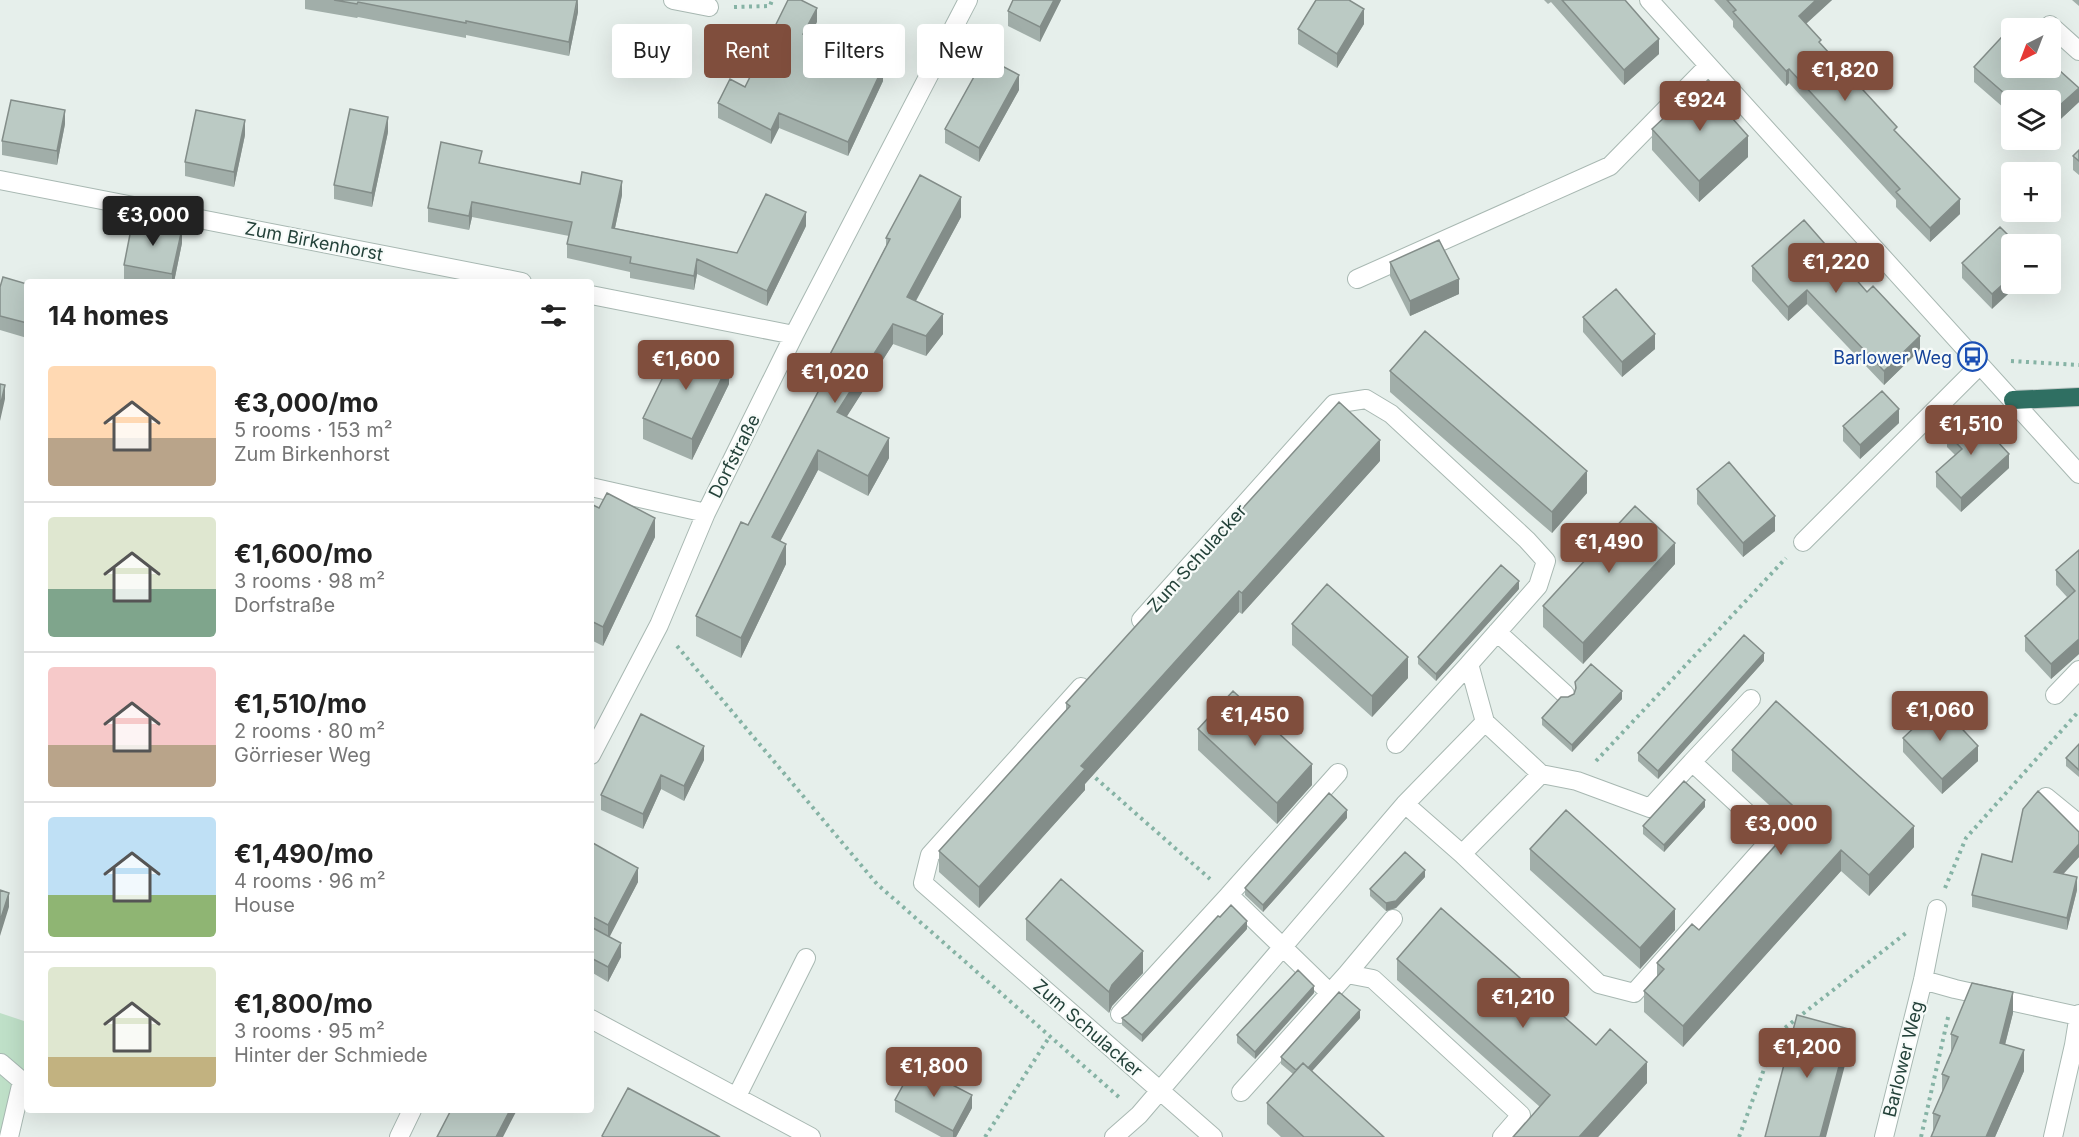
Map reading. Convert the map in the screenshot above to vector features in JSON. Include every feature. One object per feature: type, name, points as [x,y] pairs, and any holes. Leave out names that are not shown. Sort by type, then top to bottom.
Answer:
[{"type":"highway","points":[[2013,400],[2079,398]]},
{"type":"street","points":[[673,0],[709,7]]},
{"type":"street","name":"Dorfstraße","points":[[594,749],[659,625],[706,513],[794,335],[968,0]]},
{"type":"street","points":[[1649,0],[2079,474]]},
{"type":"street","points":[[2061,35],[2079,51]]},
{"type":"street","points":[[1357,279],[1610,166],[1708,66]]},
{"type":"street","name":"Zum Birkenhorst","points":[[0,180],[507,279]]},
{"type":"street","points":[[594,297],[794,335]]},
{"type":"street","points":[[1803,542],[1980,365]]},
{"type":"street","name":"Zum Schulacker","points":[[1129,633],[1334,404],[1366,399],[1391,414],[1527,540],[1546,561],[1538,586],[1396,744]]},
{"type":"street","points":[[594,488],[706,513]]},
{"type":"street","points":[[1497,632],[1565,694]]},
{"type":"street","points":[[1468,664],[1485,722],[1541,774],[1577,781],[1650,808],[1751,699]]},
{"type":"street","points":[[2055,695],[2079,670]]},
{"type":"street","name":"Zum Schulacker","points":[[1090,678],[930,855],[923,883],[1213,1137]]},
{"type":"street","name":"Zum Schulacker","points":[[1159,1090],[1405,804],[1485,722]]},
{"type":"street","points":[[1405,804],[1462,854],[1599,984],[1634,993],[1773,837],[1692,762]]},
{"type":"street","name":"Zum Schulacker","points":[[1120,1014],[1338,773]]},
{"type":"street","points":[[1462,854],[1541,774]]},
{"type":"street","points":[[2046,797],[2079,824]]},
{"type":"street","points":[[1229,895],[1330,993]]},
{"type":"street","name":"Barlower Weg","points":[[1884,1137],[1923,980],[1937,909]]},
{"type":"street","points":[[1241,1092],[1393,919]]},
{"type":"street","points":[[737,1096],[806,958]]},
{"type":"street","points":[[1347,974],[1373,979],[1521,1115],[1502,1137]]},
{"type":"street","name":"Barlower Weg","points":[[1923,980],[2079,1015],[2077,1047],[2053,1137]]},
{"type":"street","points":[[594,1021],[811,1137]]},
{"type":"street","points":[[1,1063],[22,1081],[9,1137]]},
{"type":"street","points":[[1114,1137],[1139,1115],[1159,1090]]},
{"type":"street","points":[[399,1137],[411,1113]]},
{"type":"street","points":[[2053,1137],[2059,1137]]},
{"type":"path","points":[[709,7],[770,6],[772,0]]},
{"type":"path","points":[[1980,365],[2004,360],[2079,365]]},
{"type":"path","points":[[1577,781],[1803,542]]},
{"type":"path","points":[[659,625],[877,884],[1139,1115]]},
{"type":"path","points":[[1739,1137],[1777,1034],[1937,909],[1966,838],[2079,711]]},
{"type":"path","points":[[2073,717],[2079,723]]},
{"type":"path","points":[[1084,767],[1229,895]]},
{"type":"path","points":[[1921,1137],[1955,989]]},
{"type":"path","points":[[985,1137],[1050,1036]]},
{"type":"green space","points":[[0,1013],[24,1021],[24,1080],[6,1137],[0,1137]]},
{"type":"building","points":[[334,0],[577,0],[569,42],[466,21],[466,23],[358,2],[357,4]]},
{"type":"building","points":[[788,0],[801,0],[817,8],[808,24],[803,24],[803,78],[878,78],[848,142],[779,113],[771,130],[718,103],[730,79],[745,87],[749,78],[791,78],[791,24],[776,24]]},
{"type":"building","points":[[1013,0],[1054,0],[1040,27],[1008,11]]},
{"type":"building","points":[[1316,0],[1349,0],[1364,9],[1337,54],[1298,29]]},
{"type":"building","points":[[1562,0],[1625,0],[1659,39],[1624,70]]},
{"type":"building","points":[[1727,0],[1816,0],[1799,16],[1821,40],[1819,42],[1897,127],[1894,130],[1960,199],[1930,228],[1896,192],[1900,189],[1789,69],[1786,71],[1733,12],[1736,10]]},
{"type":"building","points":[[2001,38],[2001,78],[2061,78],[2061,72],[2079,88],[2061,104],[2061,90],[2001,90],[1974,67]]},
{"type":"building","points":[[1004,67],[1019,75],[979,148],[945,129],[973,78],[1004,78]]},
{"type":"building","points":[[1701,83],[1748,136],[1699,181],[1652,129]]},
{"type":"building","points":[[11,100],[65,110],[57,151],[2,141]]},
{"type":"building","points":[[350,109],[388,117],[372,193],[334,185]]},
{"type":"building","points":[[196,110],[245,120],[234,172],[185,162]]},
{"type":"building","points":[[441,142],[482,151],[479,163],[580,184],[582,172],[622,181],[612,228],[737,253],[766,194],[806,212],[767,291],[697,259],[694,276],[630,263],[631,257],[567,244],[572,222],[472,202],[469,216],[428,208]]},
{"type":"building","points":[[2079,150],[2079,161],[2073,156]]},
{"type":"building","points":[[920,175],[961,197],[907,297],[943,314],[926,336],[893,324],[837,412],[889,438],[868,476],[818,450],[772,537],[786,544],[741,638],[696,616],[741,522],[748,525],[829,371],[823,368],[890,239],[886,238]]},
{"type":"building","points":[[133,219],[182,229],[172,274],[124,265]]},
{"type":"building","points":[[1804,220],[1867,292],[1873,286],[1920,336],[1884,371],[1807,290],[1788,307],[1752,266]]},
{"type":"building","points":[[2000,227],[2007,234],[2001,234],[2001,286],[1992,294],[1962,263]]},
{"type":"building","points":[[1439,240],[1459,279],[1410,301],[1390,262]]},
{"type":"building","points":[[3,277],[24,283],[24,322],[0,316],[0,287]]},
{"type":"building","points":[[1616,289],[1655,334],[1622,362],[1583,317]]},
{"type":"building","points":[[1425,331],[1587,471],[1552,512],[1390,371]]},
{"type":"building","points":[[680,342],[729,363],[692,439],[643,418]]},
{"type":"building","points":[[0,384],[5,385],[0,407]]},
{"type":"building","points":[[1882,391],[1899,409],[1860,445],[1843,426]]},
{"type":"building","points":[[1339,402],[1380,440],[1242,593],[1239,591],[1081,766],[1085,769],[979,887],[939,851],[1070,706],[1066,703]]},
{"type":"building","points":[[1970,412],[2009,454],[1961,498],[1936,472],[1962,449],[1947,433]]},
{"type":"building","points":[[1729,462],[1775,516],[1743,543],[1697,489]]},
{"type":"building","points":[[607,493],[655,518],[603,627],[594,622],[594,506],[599,508]]},
{"type":"building","points":[[1635,506],[1675,543],[1583,643],[1543,606]]},
{"type":"building","points":[[2079,550],[2079,639],[2051,664],[2025,636],[2075,591],[2056,570]]},
{"type":"building","points":[[1501,565],[1519,581],[1436,674],[1418,657]]},
{"type":"building","points":[[1327,584],[1408,657],[1372,696],[1292,624]]},
{"type":"building","points":[[1744,635],[1764,653],[1658,771],[1638,753]]},
{"type":"building","points":[[1591,664],[1622,691],[1572,745],[1542,718],[1561,697],[1574,694],[1575,682]]},
{"type":"building","points":[[1233,691],[1312,764],[1277,803],[1198,729]]},
{"type":"building","points":[[1776,701],[1914,826],[1869,875],[1841,850],[1683,1026],[1644,991],[1664,969],[1657,963],[1692,924],[1699,930],[1803,815],[1732,750]]},
{"type":"building","points":[[1939,704],[1978,746],[1942,779],[1903,738]]},
{"type":"building","points":[[641,714],[704,746],[684,786],[661,775],[643,814],[601,795]]},
{"type":"building","points":[[2079,744],[2079,770],[2066,758]]},
{"type":"building","points":[[1684,781],[1705,800],[1664,845],[1643,826]]},
{"type":"building","points":[[2038,791],[2079,832],[2079,844],[2054,872],[2077,877],[2067,918],[1972,895],[1982,854],[2012,862],[2023,809]]},
{"type":"building","points":[[1329,793],[1347,810],[1263,905],[1245,888]]},
{"type":"building","points":[[1566,810],[1675,909],[1640,948],[1530,849]]},
{"type":"building","points":[[594,844],[638,868],[608,925],[594,918]]},
{"type":"building","points":[[1405,852],[1425,870],[1396,901],[1386,903],[1370,889]]},
{"type":"building","points":[[1061,879],[1143,951],[1112,985],[1109,992],[1026,919]]},
{"type":"building","points":[[0,890],[9,893],[0,921]]},
{"type":"building","points":[[1231,905],[1247,921],[1142,1035],[1122,1018]]},
{"type":"building","points":[[1441,908],[1596,1045],[1610,1029],[1647,1062],[1579,1137],[1513,1137],[1550,1095],[1397,959]]},
{"type":"building","points":[[594,929],[621,943],[608,967],[594,960]]},
{"type":"building","points":[[1298,970],[1314,986],[1255,1052],[1237,1035]]},
{"type":"building","points":[[1972,983],[2013,992],[2000,1043],[2024,1050],[1986,1137],[1931,1137],[1940,1116],[1933,1113],[1949,1077],[1942,1074],[1958,1037],[1951,1034]]},
{"type":"building","points":[[1339,992],[1360,1010],[1308,1068],[1303,1063],[1296,1070],[1281,1057]]},
{"type":"building","points":[[1797,1015],[1849,1029],[1820,1137],[1765,1137]]},
{"type":"building","points":[[1303,1063],[1384,1137],[1304,1137],[1267,1103]]},
{"type":"building","points":[[914,1065],[972,1095],[953,1131],[895,1100]]},
{"type":"building","points":[[628,1088],[720,1137],[602,1136]]},
{"type":"building","points":[[449,1113],[508,1113],[496,1137],[437,1137]]},
{"type":"place","name":"Barlower Weg","points":[[1973,357]]}]
